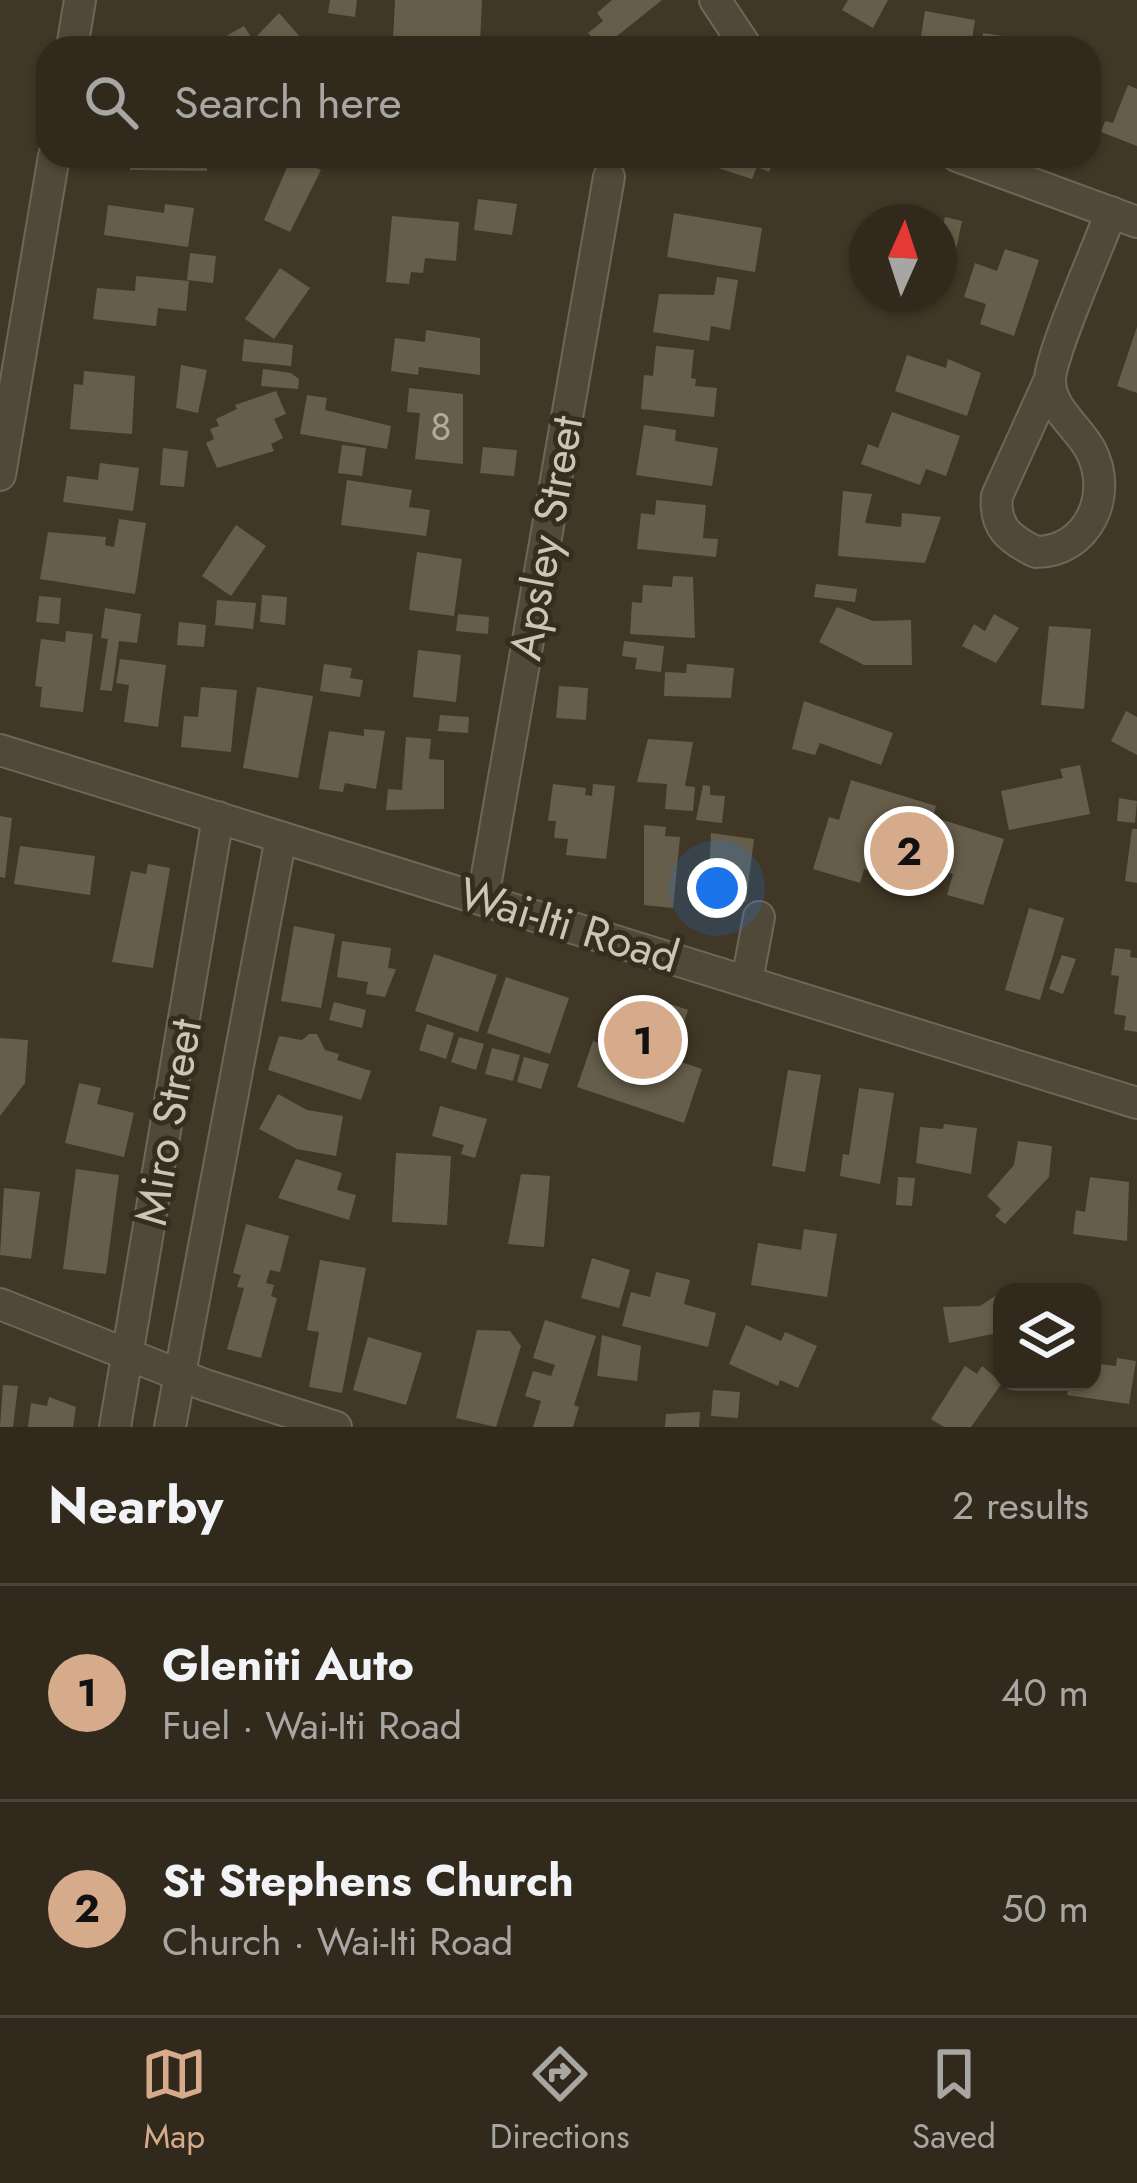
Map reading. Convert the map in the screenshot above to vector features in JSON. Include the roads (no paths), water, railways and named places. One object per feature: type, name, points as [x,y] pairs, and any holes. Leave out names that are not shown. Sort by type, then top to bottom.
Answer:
[{"type":"street","points":[[74,36],[80,0]]},
{"type":"street","points":[[715,0],[739,36]]},
{"type":"street","points":[[0,475],[13,322],[51,168]]},
{"type":"street","points":[[990,168],[1124,217],[1050,379],[997,496],[995,516],[1004,532],[1036,552],[1071,546],[1087,532],[1094,512],[1094,455],[1063,416],[1050,379]]},
{"type":"street","name":"Apsley Street","points":[[483,898],[609,178]]},
{"type":"street","name":"Wai-Iti Road","points":[[0,750],[1137,1102]]},
{"type":"street","name":"Miro Street","points":[[115,1427],[218,817]]},
{"type":"street","name":"Miro Street","points":[[170,1427],[280,837]]},
{"type":"street","points":[[747,981],[759,917]]},
{"type":"street","points":[[0,1304],[336,1427]]},
{"type":"place","name":"St Stephens Church","points":[[909,851]]},
{"type":"place","name":"Gleniti Auto","points":[[643,1040]]}]
